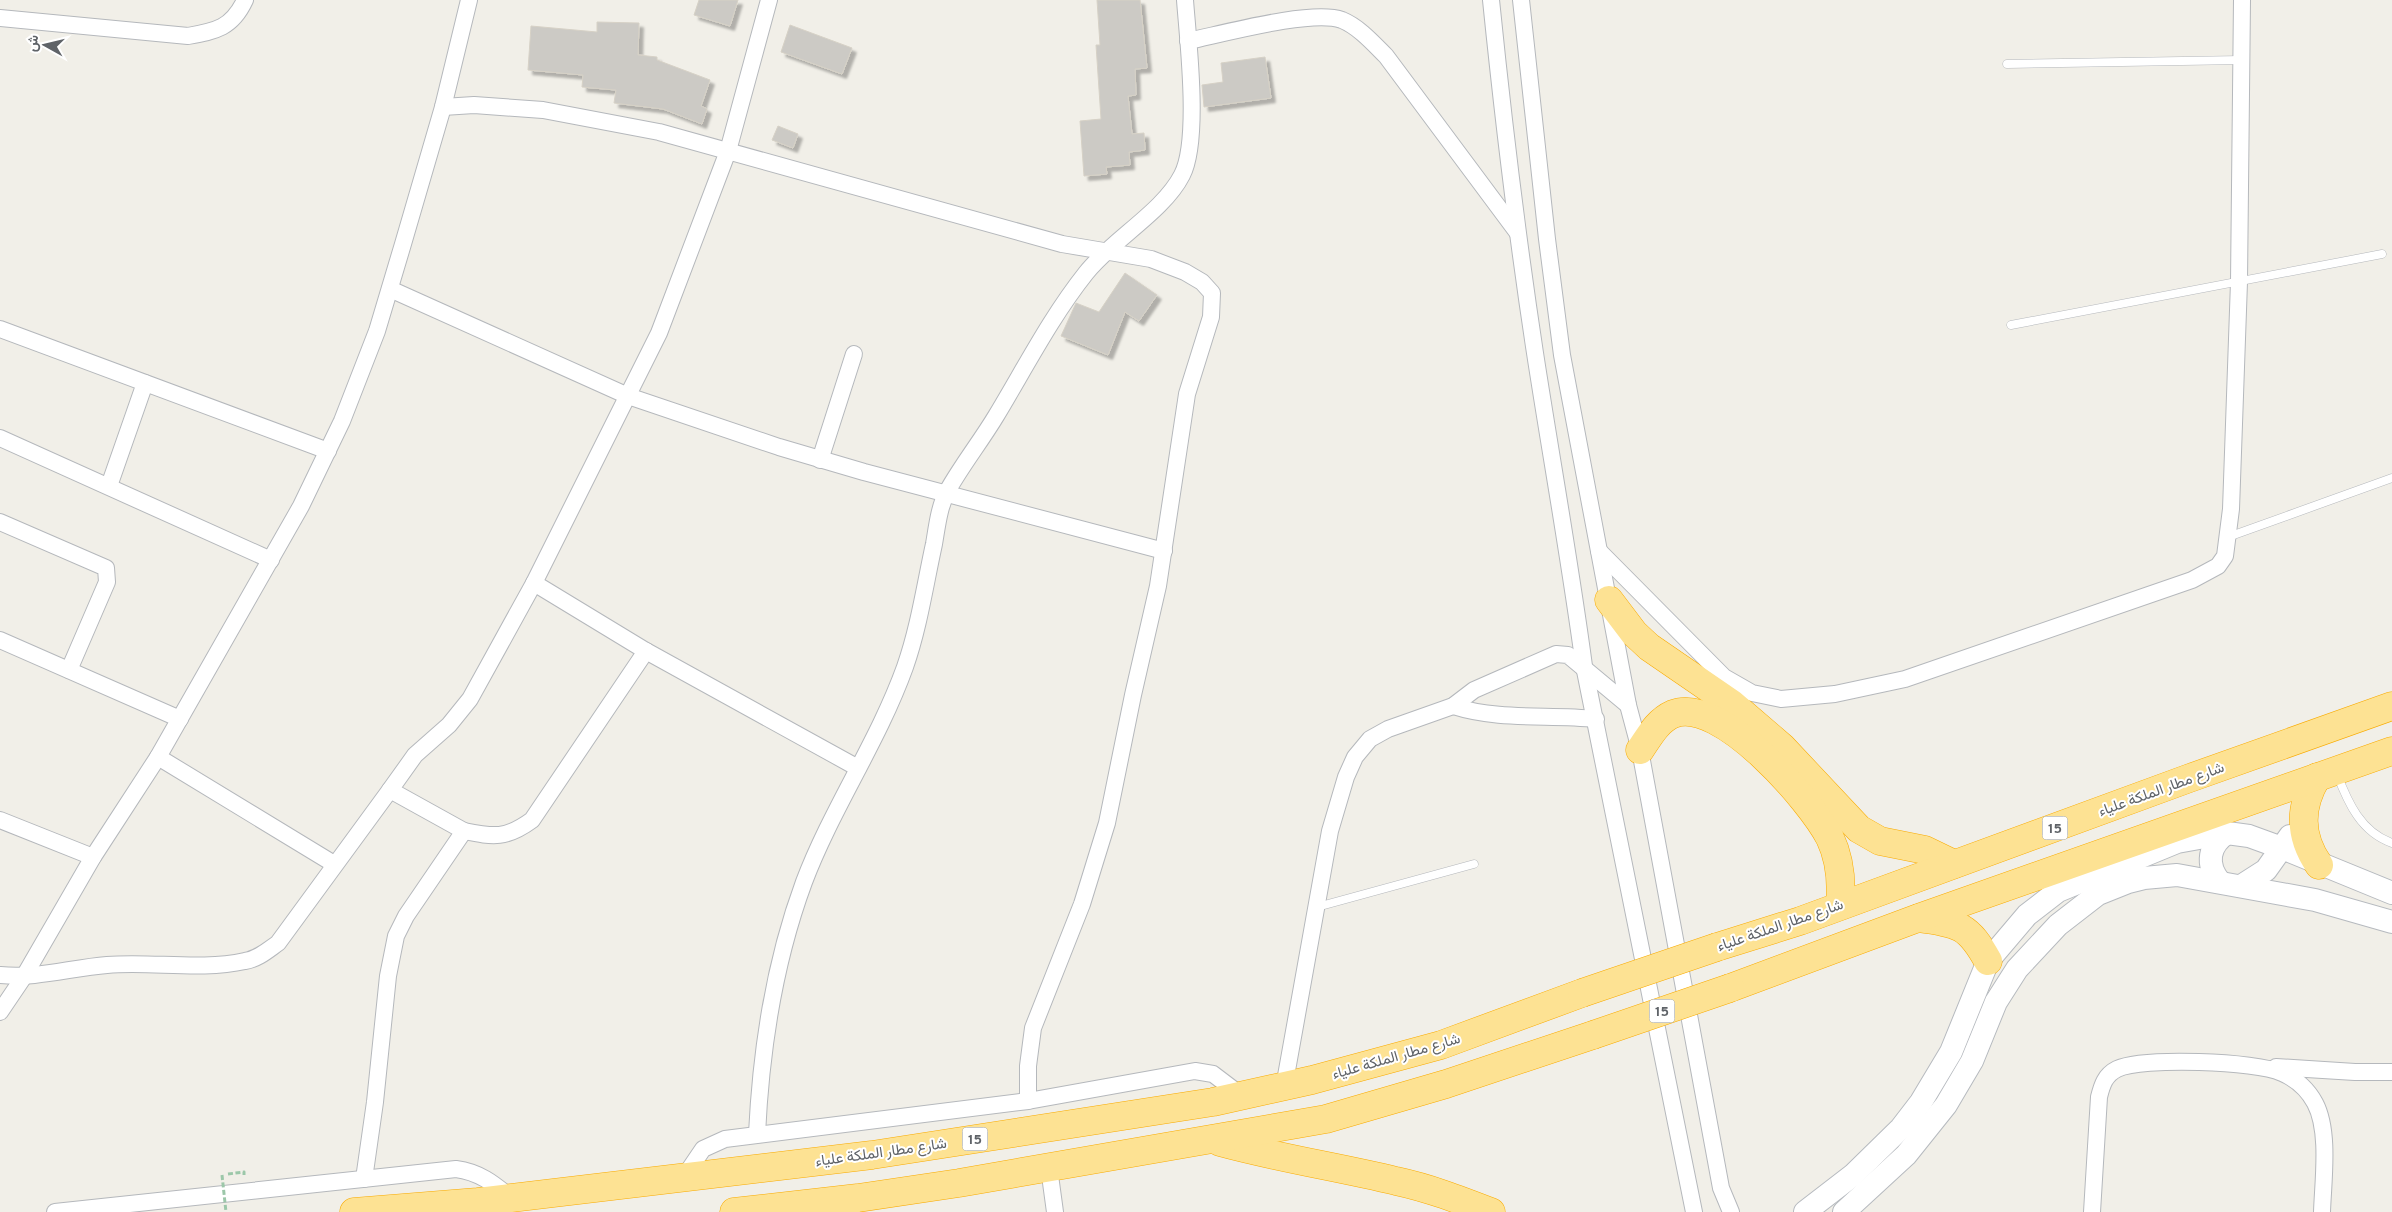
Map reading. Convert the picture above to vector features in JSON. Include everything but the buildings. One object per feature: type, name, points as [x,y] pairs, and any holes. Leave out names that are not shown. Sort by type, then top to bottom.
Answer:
[{"type":"highway","points":[[1609,600],[1634,633],[1649,648],[1732,704],[1782,747],[1859,829],[1880,841],[1925,850],[1954,864]]},
{"type":"highway","name":"شارع مطار الملكة علياء","points":[[354,1212],[511,1198],[872,1155],[1242,1096],[1284,1087],[1441,1045],[1582,993],[1800,921],[2392,706]]},
{"type":"highway","points":[[1640,750],[1663,720],[1674,714],[1686,712],[1718,722],[1738,735],[1772,763],[1824,828],[1839,864],[1840,905]]},
{"type":"highway","name":"15","points":[[734,1212],[858,1198],[1049,1168],[1214,1140],[1326,1118],[1446,1084],[1730,988],[1918,918],[2392,751]]},
{"type":"highway","points":[[2319,865],[2306,841],[2303,815],[2305,802],[2326,774]]},
{"type":"highway","points":[[1918,918],[1955,923],[1965,928],[1979,944],[1988,961]]},
{"type":"highway","points":[[1214,1140],[1277,1156],[1398,1181],[1491,1212]]},
{"type":"street","points":[[0,18],[188,36],[211,32],[228,25],[240,11],[245,0]]},
{"type":"street","points":[[0,1012],[23,978],[93,857],[158,757],[271,560],[328,451],[358,381],[390,289],[443,107],[469,0]]},
{"type":"street","points":[[0,976],[23,978],[106,965],[202,965],[247,961],[261,956],[278,942],[334,864],[358,836],[415,755],[460,714],[534,583],[666,316],[728,151],[769,0]]},
{"type":"street","points":[[756,1134],[763,1049],[771,1002],[792,919],[804,881],[888,708],[913,642],[946,493],[995,418],[1059,310],[1086,272],[1105,251],[1144,218],[1182,175],[1188,157],[1191,128],[1185,0]]},
{"type":"street","points":[[1491,0],[1518,234],[1550,454],[1572,577],[1584,666],[1694,1212]]},
{"type":"street","points":[[1521,0],[1562,355],[1628,705],[1640,750],[1721,1188],[1730,1212]]},
{"type":"street","points":[[1599,551],[1724,677],[1752,693],[1788,699],[1845,692],[1905,679],[2192,580],[2218,566],[2225,556],[2228,537],[2240,282],[2242,0]]},
{"type":"street","points":[[1188,41],[1304,18],[1329,16],[1343,20],[1363,33],[1386,56],[1518,234]]},
{"type":"street","points":[[443,107],[474,105],[543,110],[659,132],[1034,237],[1151,259],[1185,272],[1202,282],[1212,293],[1211,317],[1187,394],[1164,551],[1103,839],[1082,904],[1034,1028],[1028,1066],[1028,1101]]},
{"type":"street","points":[[390,289],[628,396],[820,460],[1164,551]]},
{"type":"street","points":[[0,329],[328,451]]},
{"type":"street","points":[[820,460],[854,354]]},
{"type":"street","points":[[108,486],[145,384]]},
{"type":"street","points":[[0,438],[271,560]]},
{"type":"street","points":[[0,522],[106,568],[108,582],[69,670]]},
{"type":"street","points":[[534,583],[646,651],[858,768]]},
{"type":"street","points":[[0,640],[180,719]]},
{"type":"street","points":[[390,790],[464,831],[489,836],[506,835],[532,820],[646,651]]},
{"type":"street","points":[[1284,1087],[1315,908],[1340,793],[1355,758],[1370,738],[1388,729],[1452,706],[1474,690],[1546,656],[1556,654],[1568,655],[1584,666],[1628,705]]},
{"type":"street","points":[[1452,706],[1493,716],[1524,718],[1569,716],[1596,719]]},
{"type":"street","points":[[158,757],[334,864]]},
{"type":"street","points":[[2230,884],[2266,870],[2303,815]]},
{"type":"street","points":[[0,820],[93,857]]},
{"type":"street","points":[[364,1179],[375,1102],[389,970],[396,936],[406,916],[464,831]]},
{"type":"street","points":[[2227,833],[2213,846],[2210,856],[2214,874],[2230,884]]},
{"type":"street","points":[[1805,1212],[1853,1175],[1878,1152],[1921,1102],[1951,1052],[1988,961],[2013,928],[2058,892],[2177,842],[2227,833],[2249,836],[2282,848],[2319,865],[2392,893]]},
{"type":"street","points":[[1844,1212],[1906,1155],[1927,1131],[1964,1076],[2006,985],[2030,952],[2065,919],[2098,894],[2144,878],[2177,875],[2315,900],[2392,922]]},
{"type":"street","points":[[2092,1212],[2099,1097],[2102,1084],[2108,1075],[2126,1066],[2164,1063],[2392,1072]]},
{"type":"street","points":[[2264,1066],[2293,1079],[2307,1091],[2316,1104],[2322,1125],[2324,1142],[2322,1212]]},
{"type":"street","points":[[684,1177],[703,1149],[714,1143],[756,1134],[1028,1101],[1195,1071],[1213,1074],[1242,1096]]},
{"type":"street","points":[[1049,1168],[1055,1212]]},
{"type":"street","points":[[55,1212],[442,1170],[470,1170],[482,1176],[511,1198]]},
{"type":"lane","points":[[2007,64],[2242,60]]},
{"type":"lane","points":[[2011,324],[2382,254]]},
{"type":"lane","points":[[2228,537],[2392,478]]},
{"type":"lane","points":[[2326,774],[2355,814],[2376,834],[2392,843]]},
{"type":"lane","points":[[1315,908],[1474,864]]},
{"type":"path","points":[[226,1212],[222,1175],[244,1172]]}]
